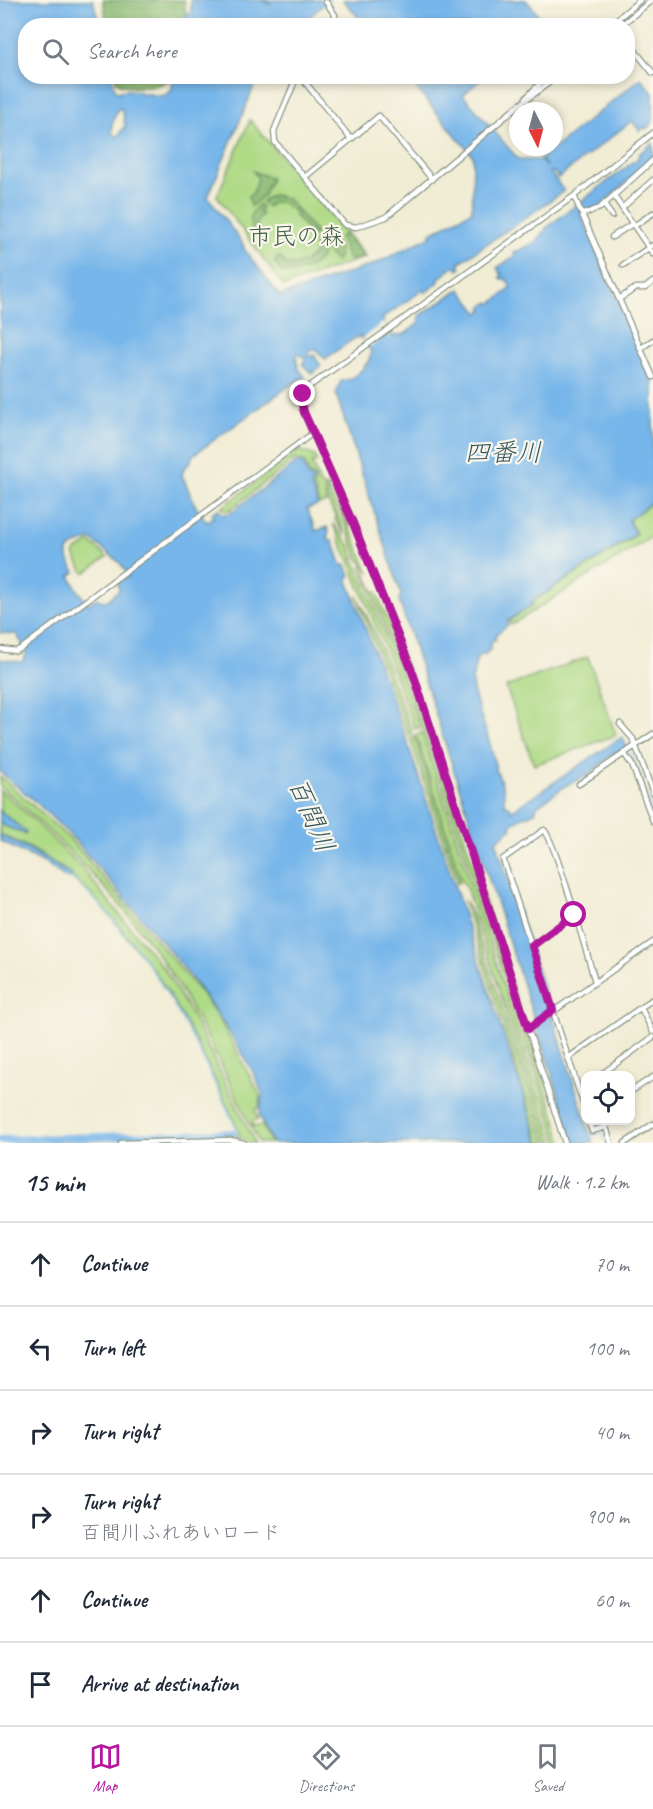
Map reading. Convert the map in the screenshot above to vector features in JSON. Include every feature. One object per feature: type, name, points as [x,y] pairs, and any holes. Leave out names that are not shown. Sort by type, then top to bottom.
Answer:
[{"type":"street","points":[[619,18],[640,0]]},
{"type":"street","points":[[630,18],[651,0]]},
{"type":"street","points":[[326,2],[335,18]]},
{"type":"street","points":[[635,52],[653,73]]},
{"type":"street","points":[[294,84],[273,131],[275,142],[345,225],[352,228],[383,219],[509,114]]},
{"type":"street","points":[[305,84],[351,139]]},
{"type":"street","points":[[523,102],[540,84]]},
{"type":"street","points":[[524,102],[548,84]]},
{"type":"street","points":[[305,177],[379,116],[432,179]]},
{"type":"street","points":[[565,1143],[414,676],[301,401],[303,394],[310,386],[574,196],[653,133]]},
{"type":"street","points":[[583,214],[604,205],[653,160]]},
{"type":"street","points":[[622,208],[653,180]]},
{"type":"street","points":[[574,196],[653,376]]},
{"type":"street","points":[[614,196],[633,225],[651,246],[653,254]]},
{"type":"street","points":[[604,205],[612,216]]},
{"type":"street","points":[[612,237],[653,213]]},
{"type":"street","points":[[622,265],[651,246]]},
{"type":"street","points":[[619,299],[636,288],[645,288],[653,282]]},
{"type":"street","points":[[641,348],[653,340]]},
{"type":"street","points":[[0,649],[14,651],[22,648],[313,433]]},
{"type":"street","points":[[620,724],[633,739],[653,793]]},
{"type":"street","points":[[579,784],[653,734]]},
{"type":"street","points":[[627,752],[653,821]]},
{"type":"street","points":[[581,1099],[503,859],[544,830],[548,833],[596,981]]},
{"type":"street","points":[[532,946],[574,915]]},
{"type":"street","points":[[528,1029],[653,942]]},
{"type":"street","points":[[568,1058],[653,999]]},
{"type":"street","points":[[641,1008],[653,1032]]},
{"type":"street","points":[[606,1071],[653,1037]]},
{"type":"street","points":[[635,1089],[653,1077]]},
{"type":"street","points":[[625,1143],[653,1124]]},
{"type":"street","points":[[590,1125],[592,1131],[606,1127],[611,1143]]},
{"type":"street","points":[[121,1143],[234,1141],[244,1143]]},
{"type":"green space","points":[[103,0],[184,0],[186,14],[182,18],[106,18]]},
{"type":"green space","points":[[120,84],[158,84],[148,87]]},
{"type":"green space","name":"市民の森","points":[[250,120],[366,257],[284,286],[217,196]]},
{"type":"green space","points":[[253,171],[271,178],[264,195],[251,206],[248,196],[253,193],[258,178]]},
{"type":"green space","points":[[274,195],[292,203],[288,207],[283,203],[275,202],[267,207],[262,202]]},
{"type":"green space","points":[[259,204],[262,207],[259,210],[262,214],[256,224],[263,235],[258,239],[250,226],[250,217]]},
{"type":"green space","points":[[294,206],[316,233],[312,237],[295,216],[296,213],[291,209]]},
{"type":"green space","points":[[345,233],[364,256],[351,261],[348,258],[339,238]]},
{"type":"green space","points":[[318,239],[322,247],[322,255],[318,261],[304,270],[280,271],[274,261],[280,257],[286,264],[296,265],[301,262],[303,264],[315,253],[314,242]]},
{"type":"green space","points":[[334,242],[339,252],[336,262],[328,253],[328,247]]},
{"type":"green space","points":[[299,450],[315,456],[317,462],[312,463],[320,484],[324,487],[326,503],[319,504],[313,485],[316,483],[314,477],[310,476],[304,461],[294,460],[228,511],[221,508]]},
{"type":"green space","points":[[322,462],[369,573],[357,556]]},
{"type":"green space","points":[[327,486],[345,535],[328,503]]},
{"type":"green space","points":[[653,502],[653,536],[511,625],[509,621],[533,605],[532,602],[631,539],[636,533],[629,520]]},
{"type":"green space","points":[[333,524],[350,546],[354,559],[349,561]]},
{"type":"green space","points":[[90,542],[107,557],[85,573],[74,554]]},
{"type":"green space","points":[[355,562],[391,648],[421,729],[419,727],[415,729],[386,650],[350,564]]},
{"type":"green space","points":[[361,566],[376,592],[419,697],[563,1143],[558,1143],[431,750]]},
{"type":"green space","points":[[357,596],[376,635],[412,732],[408,734]]},
{"type":"green space","points":[[588,657],[616,735],[534,765],[506,687]]},
{"type":"green space","points":[[422,732],[554,1143],[549,1143],[466,887],[461,878],[416,735]]},
{"type":"green space","points":[[414,735],[460,882],[457,883],[410,737]]},
{"type":"green space","points":[[0,776],[71,840],[202,994],[220,1020],[261,1097],[259,1107],[255,1111],[258,1119],[253,1121],[253,1124],[250,1125],[192,1008],[152,945],[91,873],[0,786]]},
{"type":"green space","points":[[0,790],[81,867],[165,970],[193,1017],[255,1143],[249,1143],[245,1139],[236,1137],[235,1135],[240,1134],[180,1013],[152,969],[113,919],[71,874],[32,849],[0,834],[0,824],[26,833],[0,810]]},
{"type":"green space","points":[[464,900],[471,913],[546,1143],[540,1143]]},
{"type":"green space","points":[[262,1125],[271,1143],[259,1143],[251,1126],[255,1127]]},
{"type":"water","points":[[0,0],[93,0],[97,18],[18,18],[18,84],[113,84],[118,92],[128,90],[157,96],[170,92],[172,84],[255,84],[208,197],[280,296],[375,264],[431,236],[431,233],[472,211],[473,156],[413,84],[476,84],[463,95],[509,148],[509,156],[516,156],[519,160],[540,160],[545,166],[542,158],[563,156],[563,141],[641,78],[653,93],[653,122],[646,129],[644,127],[640,131],[632,121],[558,178],[554,172],[550,172],[564,191],[459,263],[461,268],[458,270],[455,266],[425,293],[423,290],[384,317],[383,321],[393,336],[405,334],[419,323],[419,316],[460,289],[479,313],[484,309],[482,307],[489,302],[491,304],[510,289],[505,278],[502,280],[500,277],[502,275],[497,268],[515,256],[514,253],[536,241],[546,228],[637,159],[640,153],[653,143],[653,158],[598,208],[581,214],[653,383],[653,501],[628,520],[635,533],[630,538],[531,602],[532,605],[507,621],[508,625],[495,635],[496,640],[491,641],[490,650],[477,657],[472,681],[473,691],[504,790],[504,804],[510,807],[511,811],[622,737],[627,747],[620,754],[616,751],[588,775],[567,785],[536,807],[536,811],[511,825],[512,828],[496,841],[581,1106],[581,1125],[587,1125],[593,1143],[574,1143],[399,600],[401,594],[337,397],[336,393],[341,381],[360,372],[372,353],[361,336],[325,359],[315,348],[307,354],[310,357],[314,355],[321,366],[312,374],[302,364],[304,357],[298,354],[296,357],[298,367],[305,377],[192,456],[191,462],[184,468],[182,475],[196,507],[207,522],[214,517],[212,513],[218,509],[222,514],[229,514],[298,462],[302,462],[308,476],[314,480],[311,486],[318,505],[307,509],[316,531],[327,527],[329,533],[327,535],[330,542],[333,541],[342,566],[346,565],[350,577],[347,578],[406,738],[539,1143],[272,1143],[259,1115],[263,1095],[251,1068],[204,995],[180,963],[75,840],[37,803],[0,772],[0,659],[22,662],[26,656],[26,649],[16,634],[0,633]],"holes":[[[122,108],[125,126],[117,137],[112,133],[112,124],[117,110]],[[91,539],[120,563],[129,576],[118,582],[119,590],[108,600],[103,601],[96,598],[88,604],[70,576],[75,572],[68,558],[68,551],[74,545]]]},
{"type":"water","points":[[191,0],[262,0],[270,5],[265,0],[329,0],[308,18],[186,18],[187,14],[191,13]]},
{"type":"water","points":[[343,0],[526,0],[541,18],[359,18]]},
{"type":"water","points":[[0,811],[26,832],[25,834],[0,824]]},
{"type":"water","points":[[0,835],[31,850],[71,877],[66,878],[44,863],[0,841]]},
{"type":"pier","points":[[384,322],[392,334],[369,347],[362,338]]},
{"type":"waterway","points":[[629,752],[653,813]]},
{"type":"waterway","points":[[70,877],[98,903],[146,961],[186,1026],[237,1129]]},
{"type":"waterway","points":[[588,1137],[602,1132],[607,1143]]},
{"type":"waterway","points":[[0,1140],[233,1133]]},
{"type":"route","points":[[303,394],[302,408],[353,523],[414,676],[528,1029],[553,1010],[532,946],[574,915]]},
{"type":"water label","name":"四番川","points":[[503,452]]},
{"type":"water label","name":"百間川","points":[[312,815]]}]
